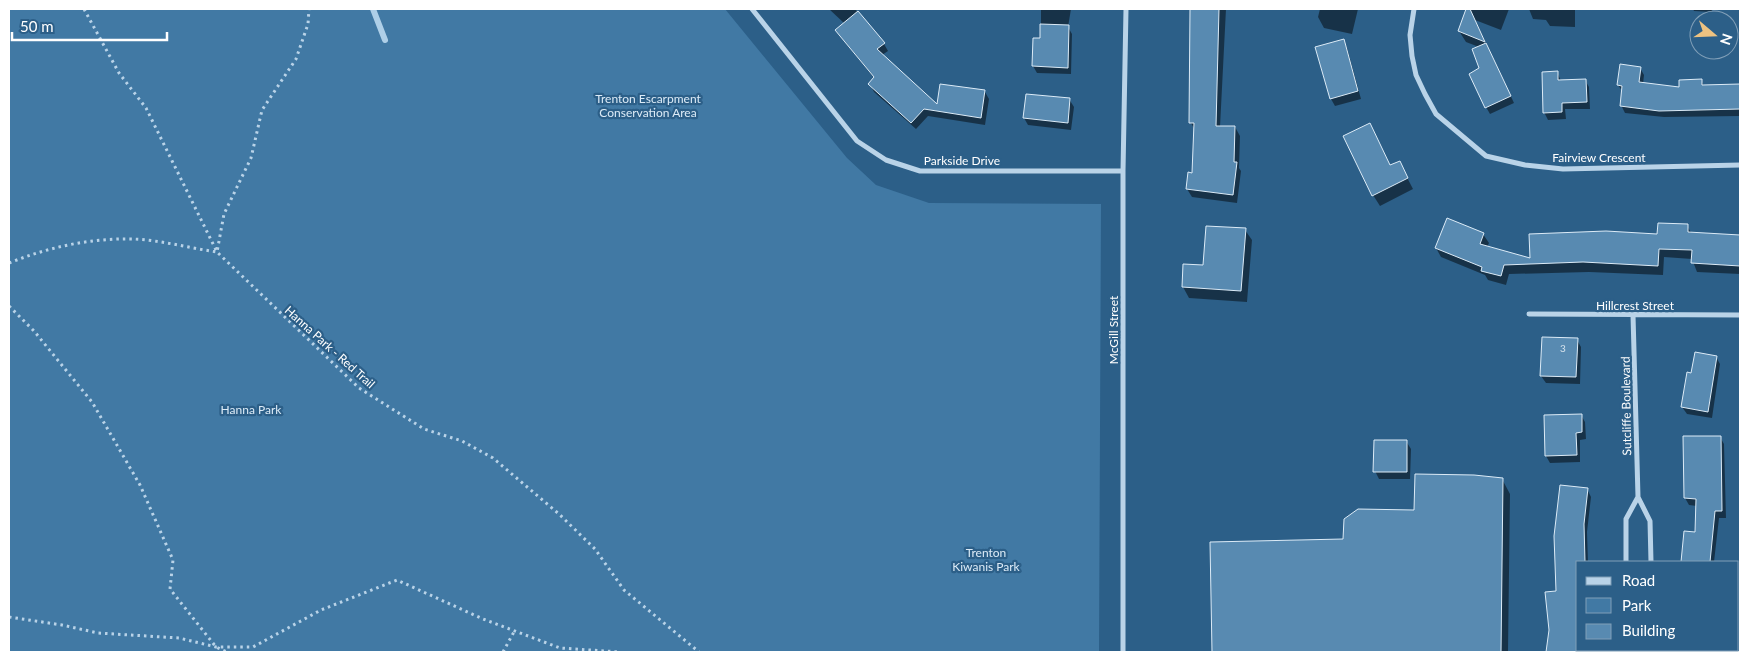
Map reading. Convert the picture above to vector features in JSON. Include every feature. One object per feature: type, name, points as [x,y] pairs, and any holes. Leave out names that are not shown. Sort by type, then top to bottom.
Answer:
[{"type":"street","name":"Parkside Drive","points":[[752,9],[857,141],[886,160],[920,170],[1123,170]]},
{"type":"street","name":"McGill Street","points":[[1123,652],[1123,170],[1126,9]]},
{"type":"street","name":"Fairview Crescent","points":[[1414,9],[1410,35],[1412,56],[1416,75],[1425,94],[1436,114],[1486,156],[1525,165],[1563,169],[1740,165]]},
{"type":"street","name":"Hillcrest Street","points":[[1529,314],[1740,315]]},
{"type":"street","name":"Sutcliffe Boulevard","points":[[1633,315],[1638,497],[1650,521],[1651,561]]},
{"type":"street","points":[[1626,561],[1626,519],[1638,497]]},
{"type":"path","name":"Hanna Park - Red Trail","points":[[84,9],[119,73],[146,108],[217,252],[359,388],[424,429],[462,441],[493,458],[559,514],[595,549],[624,590],[699,652]]},
{"type":"path","points":[[9,263],[33,254],[81,242],[134,240],[217,252],[224,214],[251,158],[262,110],[296,59],[308,24],[309,9]]},
{"type":"path","points":[[9,306],[34,331],[92,402],[140,485],[173,560],[170,589],[216,648]]},
{"type":"path","points":[[216,648],[253,647],[321,610],[397,580],[483,619],[560,648],[620,652]]},
{"type":"path","points":[[9,617],[62,625],[98,633],[179,638],[227,652]]},
{"type":"path","points":[[503,652],[515,630]]},
{"type":"path","points":[[215,652],[216,648]]},
{"type":"green space","name":"Hanna Park","points":[[9,9],[725,9],[847,158],[876,185],[929,203],[1101,204],[1099,652],[9,652]]},
{"type":"building","points":[[1190,9],[1219,9],[1216,126],[1235,126],[1234,162],[1237,162],[1233,195],[1186,189],[1188,172],[1192,173],[1194,123],[1189,123]]},
{"type":"building","points":[[1466,9],[1470,9],[1485,42],[1458,31]]},
{"type":"building","points":[[858,11],[885,43],[877,49],[937,104],[940,84],[985,90],[981,118],[924,109],[911,123],[868,84],[874,77],[835,30]]},
{"type":"building","points":[[1040,24],[1069,25],[1068,68],[1032,66],[1033,38],[1040,38]]},
{"type":"building","points":[[1344,39],[1358,91],[1330,99],[1315,47]]},
{"type":"building","points":[[1486,43],[1511,96],[1485,108],[1469,74],[1479,68],[1472,49]]},
{"type":"building","points":[[1620,64],[1641,67],[1639,82],[1679,87],[1679,80],[1702,79],[1702,85],[1740,84],[1740,109],[1659,111],[1620,106],[1622,86],[1617,85]]},
{"type":"building","points":[[1558,71],[1558,80],[1586,79],[1587,102],[1562,103],[1562,112],[1543,113],[1542,72]]},
{"type":"building","points":[[1026,94],[1070,98],[1068,123],[1023,118]]},
{"type":"building","points":[[1370,123],[1390,165],[1400,161],[1408,178],[1372,196],[1343,136]]},
{"type":"building","points":[[1447,218],[1484,233],[1480,244],[1530,258],[1529,234],[1606,231],[1657,234],[1658,223],[1688,224],[1688,232],[1740,235],[1740,266],[1691,263],[1692,250],[1659,249],[1658,266],[1583,262],[1504,265],[1501,276],[1481,271],[1482,267],[1435,248]]},
{"type":"building","points":[[1206,226],[1246,228],[1241,291],[1182,287],[1183,264],[1203,265]]},
{"type":"building","points":[[1542,337],[1578,338],[1576,377],[1540,376]]},
{"type":"building","points":[[1695,352],[1717,356],[1708,412],[1681,407],[1687,372],[1691,373]]},
{"type":"building","points":[[1582,414],[1582,432],[1576,433],[1577,455],[1545,456],[1544,415]]},
{"type":"building","points":[[1683,436],[1721,436],[1722,511],[1715,511],[1710,561],[1681,561],[1684,531],[1695,532],[1696,499],[1684,498]]},
{"type":"building","points":[[1374,440],[1407,440],[1407,472],[1373,472]]},
{"type":"building","points":[[1415,474],[1474,475],[1503,478],[1501,652],[1212,652],[1210,542],[1343,539],[1344,519],[1358,509],[1414,510]]},
{"type":"building","points":[[1560,485],[1588,488],[1584,524],[1585,561],[1576,561],[1576,651],[1578,652],[1546,652],[1549,630],[1545,592],[1556,591],[1554,536]]},
{"type":"waterway","points":[[373,9],[385,40]]},
{"type":"park label","name":"Trenton Escarpment Conservation Area","points":[[648,105]]},
{"type":"park label","name":"Trenton Kiwanis Park","points":[[986,559]]}]
